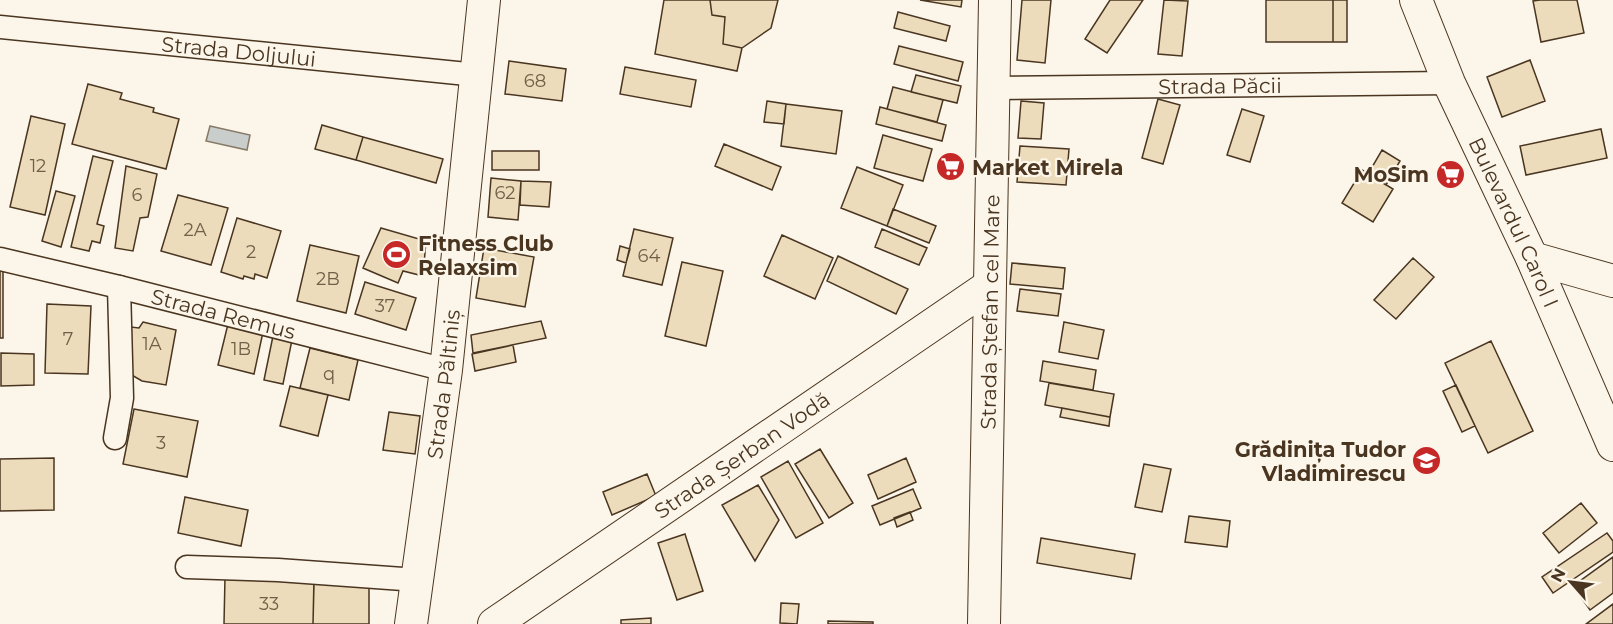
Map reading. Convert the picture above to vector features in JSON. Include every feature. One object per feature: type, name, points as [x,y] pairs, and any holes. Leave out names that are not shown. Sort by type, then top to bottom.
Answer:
[{"type":"street","name":"Strada Păltiniș","points":[[411,624],[446,370],[484,0]]},
{"type":"street","name":"Strada Ștefan cel Mare","points":[[984,624],[995,0]]},
{"type":"street","name":"Bulevardul Carol I","points":[[1416,0],[1449,83],[1532,258],[1613,445]]},
{"type":"street","name":"Strada Doljului","points":[[0,27],[477,75]]},
{"type":"street","name":"Strada Păcii","points":[[992,88],[1449,83]]},
{"type":"street","points":[[1532,258],[1613,281]]},
{"type":"street","name":"Strada Remus","points":[[0,259],[119,286],[446,370]]},
{"type":"street","points":[[115,438],[122,398],[119,286]]},
{"type":"street","name":"Strada Șerban Vodă","points":[[494,624],[989,286]]},
{"type":"street","points":[[187,567],[278,570],[417,580]]},
{"type":"shaded area","points":[[210,126],[250,135],[247,150],[206,141]]},
{"type":"building","points":[[664,0],[710,0],[712,15],[725,17],[723,44],[742,48],[737,71],[655,54]]},
{"type":"building","points":[[710,0],[778,0],[771,28],[742,48],[723,44],[725,17],[712,15]]},
{"type":"building","points":[[920,0],[962,0],[961,7]]},
{"type":"building","points":[[1022,0],[1051,0],[1045,63],[1017,60]]},
{"type":"building","points":[[1110,0],[1143,0],[1107,53],[1085,39]]},
{"type":"building","points":[[1164,0],[1188,1],[1182,56],[1158,54]]},
{"type":"building","points":[[1266,0],[1333,0],[1333,42],[1266,42]]},
{"type":"building","points":[[1333,0],[1347,0],[1347,42],[1333,42]]},
{"type":"building","points":[[1577,0],[1584,33],[1541,42],[1533,1]]},
{"type":"building","points":[[898,12],[950,26],[946,41],[894,28]]},
{"type":"building","points":[[899,46],[963,62],[958,81],[894,64]]},
{"type":"building","points":[[1530,60],[1545,101],[1502,117],[1487,77]]},
{"type":"building","points":[[509,61],[566,69],[562,101],[505,94]]},
{"type":"building","points":[[625,67],[696,80],[691,107],[620,94]]},
{"type":"building","points":[[916,75],[961,86],[957,103],[911,92]]},
{"type":"building","points":[[88,84],[122,93],[120,99],[154,108],[153,112],[179,119],[166,169],[72,144]]},
{"type":"building","points":[[893,87],[943,100],[937,122],[887,109]]},
{"type":"building","points":[[1158,99],[1180,105],[1163,164],[1142,158]]},
{"type":"building","points":[[767,101],[786,104],[784,124],[764,122]]},
{"type":"building","points":[[1021,101],[1044,103],[1041,139],[1018,138]]},
{"type":"building","points":[[786,104],[842,111],[836,154],[781,146]]},
{"type":"building","points":[[880,107],[946,125],[942,141],[876,124]]},
{"type":"building","points":[[1242,109],[1264,116],[1250,162],[1227,155]]},
{"type":"building","points":[[31,116],[65,124],[45,215],[10,207]]},
{"type":"building","points":[[322,125],[363,137],[356,160],[315,149]]},
{"type":"building","points":[[1601,129],[1607,158],[1526,175],[1520,146]]},
{"type":"building","points":[[883,135],[932,149],[923,181],[874,168]]},
{"type":"building","points":[[363,137],[443,159],[436,183],[356,160]]},
{"type":"building","points":[[724,144],[781,167],[772,190],[715,166]]},
{"type":"building","points":[[1020,146],[1069,149],[1066,185],[1017,182]]},
{"type":"building","points":[[1382,150],[1400,161],[1386,185],[1368,174]]},
{"type":"building","points":[[492,151],[539,151],[539,170],[492,170]]},
{"type":"building","points":[[93,156],[113,161],[97,224],[104,226],[100,243],[92,241],[89,251],[71,247]]},
{"type":"building","points":[[126,166],[157,174],[148,217],[140,218],[133,251],[115,248]]},
{"type":"building","points":[[857,167],[903,185],[887,226],[841,208]]},
{"type":"building","points":[[1362,170],[1393,189],[1373,222],[1342,203]]},
{"type":"building","points":[[491,178],[521,181],[518,220],[488,217]]},
{"type":"building","points":[[521,181],[551,182],[549,207],[520,205]]},
{"type":"building","points":[[56,191],[75,196],[61,247],[42,241]]},
{"type":"building","points":[[178,195],[228,208],[211,265],[161,251]]},
{"type":"building","points":[[893,209],[936,226],[929,243],[887,226]]},
{"type":"building","points":[[237,218],[281,231],[267,278],[255,274],[254,279],[244,276],[243,279],[221,272]]},
{"type":"building","name":"Fitness Club Relaxsim","points":[[381,228],[426,241],[423,276],[403,271],[398,283],[363,268]]},
{"type":"building","points":[[634,229],[673,238],[662,285],[623,276]]},
{"type":"building","points":[[882,229],[927,248],[919,265],[875,247]]},
{"type":"building","points":[[782,235],[833,258],[815,299],[764,276]]},
{"type":"building","points":[[310,245],[359,256],[346,313],[297,301]]},
{"type":"building","points":[[620,246],[630,249],[626,263],[617,260]]},
{"type":"building","points":[[484,248],[534,257],[525,307],[476,298]]},
{"type":"building","points":[[838,256],[908,289],[896,314],[827,281]]},
{"type":"building","points":[[1413,258],[1434,277],[1396,319],[1374,300]]},
{"type":"building","points":[[682,262],[723,271],[706,346],[665,336]]},
{"type":"building","points":[[1012,263],[1065,268],[1063,289],[1010,284]]},
{"type":"building","points":[[0,269],[3,270],[3,338],[0,338]]},
{"type":"building","points":[[365,282],[416,298],[406,330],[355,314]]},
{"type":"building","points":[[1020,289],[1061,294],[1058,316],[1017,311]]},
{"type":"building","points":[[47,304],[91,306],[88,374],[45,373]]},
{"type":"building","points":[[541,321],[546,338],[473,353],[471,335]]},
{"type":"building","points":[[143,322],[176,330],[166,385],[142,381],[130,374],[131,327],[139,328]]},
{"type":"building","points":[[1064,322],[1104,330],[1098,359],[1059,352]]},
{"type":"building","points":[[228,324],[263,332],[254,374],[218,365]]},
{"type":"building","points":[[273,336],[292,340],[283,384],[264,380]]},
{"type":"building","points":[[1491,341],[1533,431],[1488,453],[1445,363]]},
{"type":"building","points":[[513,345],[516,362],[475,371],[472,354]]},
{"type":"building","points":[[310,348],[358,360],[349,400],[300,388]]},
{"type":"building","points":[[1,353],[34,354],[34,385],[1,386]]},
{"type":"building","points":[[1043,361],[1096,370],[1093,390],[1040,381]]},
{"type":"building","points":[[1049,383],[1114,394],[1110,417],[1045,405]]},
{"type":"building","points":[[1456,385],[1475,426],[1462,432],[1443,391]]},
{"type":"building","points":[[290,386],[328,395],[318,436],[280,426]]},
{"type":"building","points":[[1062,408],[1110,417],[1109,426],[1060,417]]},
{"type":"building","points":[[134,409],[198,421],[187,477],[123,464]]},
{"type":"building","points":[[389,412],[420,416],[415,454],[383,450]]},
{"type":"building","points":[[820,449],[853,503],[829,518],[795,464]]},
{"type":"building","points":[[54,458],[54,510],[0,511],[0,459]]},
{"type":"building","points":[[906,458],[916,482],[878,499],[868,475]]},
{"type":"building","points":[[788,461],[823,523],[796,538],[761,477]]},
{"type":"building","points":[[1144,464],[1171,469],[1162,512],[1135,507]]},
{"type":"building","points":[[647,474],[656,496],[612,515],[603,492]]},
{"type":"building","points":[[758,485],[779,520],[755,561],[722,505]]},
{"type":"building","points":[[913,489],[921,508],[880,525],[872,506]]},
{"type":"building","points":[[185,497],[248,510],[241,546],[178,533]]},
{"type":"building","points":[[1581,503],[1597,523],[1559,553],[1543,533]]},
{"type":"building","points":[[910,512],[913,520],[897,527],[894,518]]},
{"type":"building","points":[[1189,516],[1230,521],[1227,547],[1185,542]]},
{"type":"building","points":[[1607,533],[1613,541],[1613,552],[1553,593],[1542,577]]},
{"type":"building","points":[[685,534],[703,591],[677,600],[658,543]]},
{"type":"building","points":[[1041,538],[1135,554],[1131,579],[1037,563]]},
{"type":"building","points":[[1613,557],[1613,593],[1590,610],[1573,586]]},
{"type":"building","points":[[225,577],[314,577],[313,624],[224,624]]},
{"type":"building","points":[[314,584],[369,584],[369,624],[313,624]]},
{"type":"building","points":[[781,603],[799,604],[797,624],[780,623]]},
{"type":"building","points":[[1613,604],[1613,624],[1586,624]]},
{"type":"building","points":[[651,618],[651,624],[621,624],[621,620]]},
{"type":"building","points":[[828,621],[873,622],[873,624],[828,624]]},
{"type":"place","name":"Market Mirela","points":[[951,167]]},
{"type":"place","name":"MoSim","points":[[1450,174]]},
{"type":"place","name":"Fitness Club Relaxsim","points":[[397,255]]},
{"type":"place","name":"Grădinița Tudor Vladimirescu","points":[[1427,461]]}]
